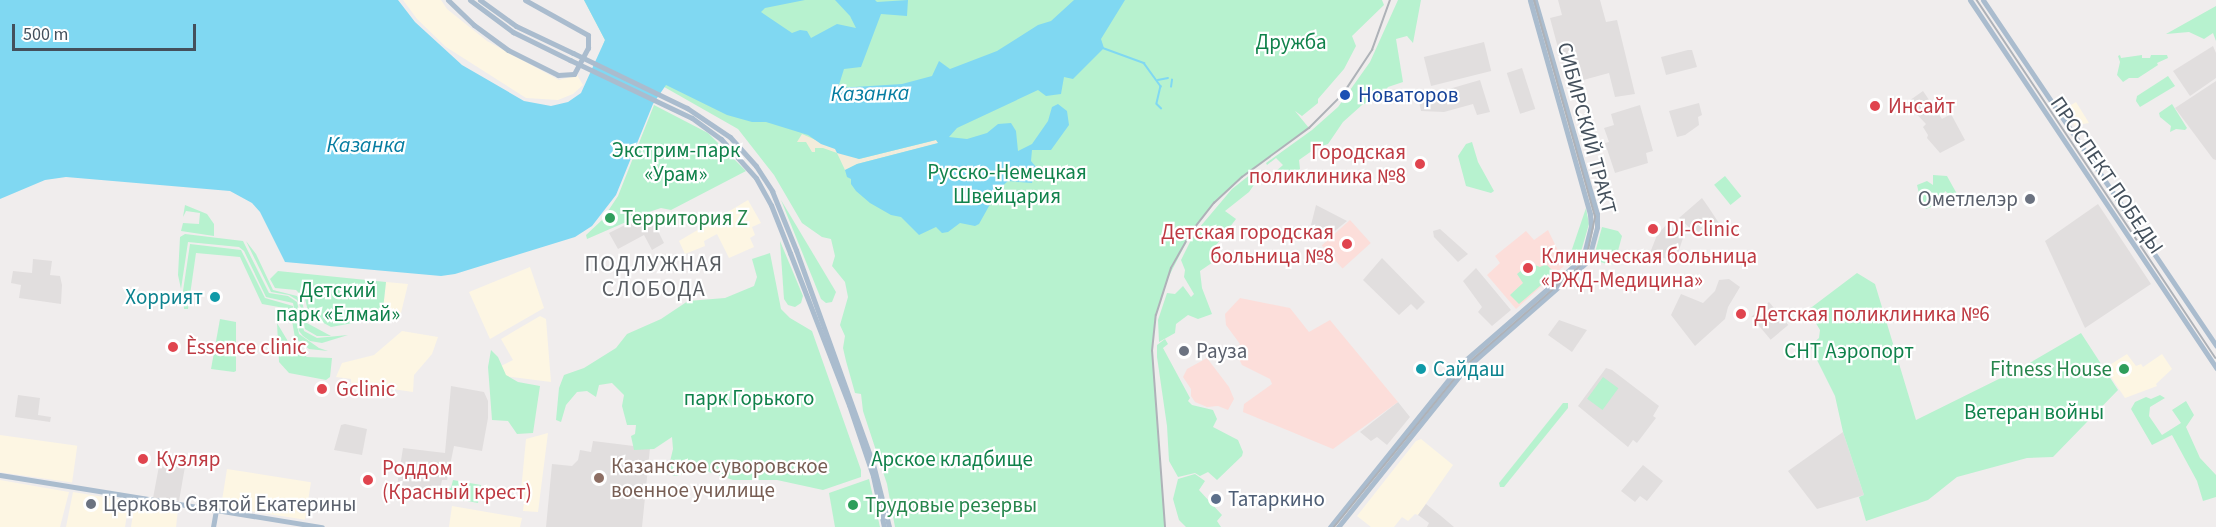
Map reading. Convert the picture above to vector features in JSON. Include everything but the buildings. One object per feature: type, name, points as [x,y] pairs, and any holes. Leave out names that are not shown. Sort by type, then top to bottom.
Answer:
[{"type":"main road","points":[[448,0],[474,25],[508,50],[558,75],[574,74],[588,48],[588,35],[525,0]]},
{"type":"main road","points":[[470,0],[513,32],[692,118],[721,138],[756,178],[771,205],[849,405],[873,476],[884,527]]},
{"type":"main road","points":[[480,0],[516,26],[687,108],[730,137],[756,166],[772,191],[796,250],[873,464],[889,527]]},
{"type":"main road","name":"СИБИРСКИЙ ТРАКТ","points":[[1530,0],[1590,214],[1591,226],[1583,262]]},
{"type":"main road","name":"СИБИРСКИЙ ТРАКТ","points":[[1535,0],[1597,214],[1597,227],[1583,262]]},
{"type":"main road","name":"ПРОСПЕКТ ПОБЕДЫ","points":[[1970,0],[2216,368]]},
{"type":"main road","name":"ПРОСПЕКТ ПОБЕДЫ","points":[[1983,0],[2216,346]]},
{"type":"main road","points":[[1334,527],[1356,495],[1461,364],[1562,277],[1583,262]]},
{"type":"main road","points":[[1334,527],[1354,506],[1378,473],[1393,458],[1466,368],[1583,262]]},
{"type":"main road","points":[[1494,342],[1562,277]]},
{"type":"main road","points":[[1504,328],[1533,308]]},
{"type":"main road","points":[[1409,437],[1432,400]]},
{"type":"main road","points":[[1396,446],[1432,409]]},
{"type":"main road","points":[[0,476],[322,527]]},
{"type":"main road","points":[[213,527],[216,511]]},
{"type":"main road","points":[[216,511],[303,527]]},
{"type":"shaded area","points":[[403,0],[441,0],[447,9],[487,41],[559,80],[577,75],[583,85],[573,94],[558,100],[526,98],[446,47],[417,19]]},
{"type":"shaded area","points":[[1558,0],[1600,0],[1606,22],[1617,20],[1635,94],[1615,97],[1609,73],[1576,82],[1566,78],[1550,18],[1562,15]]},
{"type":"shaded area","points":[[1484,42],[1491,71],[1431,86],[1424,57]]},
{"type":"shaded area","points":[[2213,46],[2216,53],[2216,78],[2190,96],[2173,71]]},
{"type":"shaded area","points":[[1692,50],[1697,67],[1666,75],[1661,57]]},
{"type":"shaded area","points":[[1522,68],[1535,109],[1520,114],[1507,73]]},
{"type":"shaded area","points":[[1480,80],[1490,112],[1477,115],[1473,104],[1444,112],[1421,111],[1418,98]]},
{"type":"shaded area","points":[[2216,81],[2216,160],[2175,108]]},
{"type":"shaded area","points":[[1923,91],[1942,119],[1951,114],[1965,140],[1940,153],[1927,138],[1928,135],[1923,127],[1926,124],[1906,103]]},
{"type":"shaded area","points":[[2076,102],[2089,123],[2083,124],[2079,131],[2063,110]]},
{"type":"shaded area","points":[[1699,103],[1702,115],[1698,117],[1699,125],[1685,135],[1677,137],[1669,111]]},
{"type":"shaded area","points":[[1640,105],[1653,151],[1646,153],[1648,163],[1615,173],[1605,143],[1609,142],[1604,128],[1614,125],[1611,114]]},
{"type":"shaded area","points":[[1702,198],[1726,234],[1719,237],[1692,230],[1679,218]]},
{"type":"shaded area","points":[[748,200],[761,223],[752,227],[755,235],[750,238],[754,247],[729,258],[717,234],[704,241],[705,246],[685,254],[679,241]]},
{"type":"shaded area","points":[[2098,204],[2151,284],[2085,328],[2045,241]]},
{"type":"shaded area","points":[[1316,205],[1347,221],[1325,239],[1311,225]]},
{"type":"shaded area","points":[[649,213],[664,243],[652,250],[644,235],[618,249],[609,233]]},
{"type":"shaded area","name":"Детская городская больница №8","points":[[1350,220],[1371,243],[1343,268],[1322,245]]},
{"type":"shaded area","points":[[1668,223],[1683,238],[1675,262],[1650,253],[1657,235]]},
{"type":"shaded area","points":[[1440,229],[1468,254],[1458,262],[1434,237],[1433,231]]},
{"type":"shaded area","name":"Клиническая больница «РЖД-Медицина»","points":[[1548,230],[1565,265],[1516,309],[1487,275],[1500,263],[1495,256],[1526,231],[1534,240]]},
{"type":"shaded area","points":[[1382,258],[1425,302],[1417,310],[1411,304],[1399,315],[1363,280]]},
{"type":"shaded area","points":[[33,259],[52,261],[50,275],[60,276],[62,285],[61,304],[19,298],[21,285],[11,283],[13,271],[32,273]]},
{"type":"shaded area","points":[[530,267],[544,308],[490,339],[469,292]]},
{"type":"shaded area","points":[[1476,268],[1511,310],[1492,326],[1478,312],[1482,307],[1463,281]]},
{"type":"shaded area","points":[[1729,279],[1740,287],[1728,307],[1725,319],[1695,346],[1671,315],[1681,294],[1703,303],[1715,291],[1719,280]]},
{"type":"shaded area","points":[[386,282],[408,284],[400,317],[386,317],[383,309]]},
{"type":"shaded area","points":[[1240,298],[1290,308],[1309,332],[1330,320],[1398,402],[1333,449],[1243,412],[1244,404],[1272,384],[1270,379],[1242,365],[1234,349],[1240,344],[1226,325],[1225,314]]},
{"type":"shaded area","points":[[1769,302],[1788,325],[1771,340],[1751,317]]},
{"type":"shaded area","points":[[540,316],[546,319],[551,382],[505,376],[501,366],[513,360],[501,339]]},
{"type":"shaded area","points":[[1559,320],[1587,330],[1572,352],[1548,335]]},
{"type":"shaded area","points":[[402,331],[438,337],[432,354],[414,375],[413,392],[351,383],[351,379],[336,377],[342,363],[374,355]]},
{"type":"shaded area","points":[[2127,354],[2136,366],[2141,364],[2143,367],[2162,354],[2172,369],[2156,384],[2157,386],[2125,398],[2105,368]]},
{"type":"shaded area","points":[[1207,358],[1229,387],[1234,399],[1228,410],[1218,406],[1207,407],[1195,402],[1191,396],[1191,389],[1183,377],[1187,369]]},
{"type":"shaded area","points":[[1606,368],[1612,370],[1659,406],[1653,416],[1656,418],[1637,443],[1633,440],[1628,447],[1578,406]]},
{"type":"shaded area","points":[[451,386],[484,392],[488,401],[488,418],[482,451],[454,446],[447,480],[442,480],[439,494],[397,486],[403,448],[445,453]]},
{"type":"shaded area","points":[[18,395],[40,398],[38,415],[51,417],[50,422],[15,417]]},
{"type":"shaded area","points":[[1398,402],[1410,417],[1387,445],[1377,437],[1371,441],[1360,432]]},
{"type":"shaded area","points":[[341,425],[367,429],[362,455],[334,450]]},
{"type":"shaded area","points":[[1843,432],[1864,495],[1817,509],[1788,471]]},
{"type":"shaded area","points":[[548,433],[538,512],[523,511],[525,494],[521,491],[526,439]]},
{"type":"shaded area","points":[[0,435],[77,446],[72,482],[0,472]]},
{"type":"shaded area","points":[[1421,439],[1453,465],[1418,515],[1415,514],[1408,521],[1402,517],[1394,527],[1371,527],[1357,516],[1416,441]]},
{"type":"shaded area","name":"Казанское суворовское военное училище","points":[[593,441],[650,448],[642,527],[546,527],[552,464],[572,466],[578,460],[580,450],[591,452]]},
{"type":"shaded area","points":[[177,459],[186,461],[179,501],[153,498],[159,466],[175,469]]},
{"type":"shaded area","points":[[1643,465],[1663,481],[1647,501],[1640,496],[1635,502],[1621,491]]},
{"type":"shaded area","points":[[227,469],[311,482],[305,520],[221,507]]},
{"type":"shaded area","points":[[0,480],[69,492],[60,527],[0,527]]},
{"type":"shaded area","points":[[73,492],[129,501],[125,527],[66,527]]},
{"type":"shaded area","points":[[135,502],[178,509],[176,527],[131,527]]},
{"type":"shaded area","points":[[1426,504],[1454,527],[1427,527],[1429,523],[1418,515]]},
{"type":"shaded area","points":[[452,506],[522,518],[520,527],[449,527]]},
{"type":"green space","name":"Русско-Немецкая Швейцария","points":[[584,0],[1382,0],[1384,5],[1352,36],[1356,46],[1344,69],[1318,99],[1318,103],[1302,116],[1295,111],[1309,128],[1242,177],[1214,203],[1192,231],[1168,278],[1156,315],[1152,351],[1165,527],[895,527],[887,484],[863,411],[861,394],[855,393],[843,348],[845,336],[840,325],[848,297],[845,282],[832,266],[835,256],[831,239],[822,237],[802,223],[774,175],[738,129],[601,51],[605,40]]},
{"type":"green space","points":[[1398,0],[1421,0],[1413,43],[1407,36],[1396,39],[1403,82],[1388,87],[1382,95],[1362,105],[1343,122],[1328,144],[1316,148],[1299,160],[1300,169],[1286,182],[1275,172],[1283,165],[1276,158],[1267,165],[1266,163],[1312,130],[1338,107],[1370,62]]},
{"type":"green space","points":[[2216,6],[2216,41],[2213,33],[2204,39],[2189,32],[2166,34]]},
{"type":"green space","points":[[2120,55],[2121,58],[2142,55],[2142,58],[2150,58],[2151,55],[2167,55],[2168,58],[2157,63],[2158,65],[2138,78],[2129,78],[2123,82],[2117,75],[2120,62],[2118,56]]},
{"type":"green space","points":[[2168,76],[2175,86],[2140,107],[2136,101],[2137,96]]},
{"type":"green space","points":[[2172,104],[2187,128],[2185,130],[2176,129],[2170,132],[2171,126],[2160,117],[2159,113]]},
{"type":"green space","name":"Экстрим-парк «Урам»","points":[[654,105],[708,133],[746,171],[671,210],[661,208],[649,212],[587,239],[586,235],[602,220],[618,196]]},
{"type":"green space","points":[[1472,142],[1478,162],[1494,191],[1491,193],[1466,186],[1458,156],[1466,144]]},
{"type":"green space","points":[[1256,170],[1261,175],[1249,192],[1225,211],[1236,219],[1214,248],[1219,258],[1200,271],[1202,288],[1212,314],[1198,319],[1188,315],[1176,324],[1175,333],[1159,342],[1158,320],[1167,293],[1175,294],[1183,286],[1191,297],[1194,294],[1184,277],[1185,270],[1181,260],[1194,234],[1232,189]]},
{"type":"green space","points":[[1933,175],[1947,176],[1957,194],[1950,195],[1945,191],[1942,202],[1926,209],[1917,185],[1927,181],[1933,185]]},
{"type":"green space","points":[[1725,176],[1741,196],[1730,205],[1714,185]]},
{"type":"green space","points":[[781,200],[836,292],[832,302],[826,303],[821,299]]},
{"type":"green space","points":[[185,205],[207,214],[214,224],[214,236],[181,231],[183,223],[199,224],[200,213],[186,211],[183,217]]},
{"type":"green space","points":[[1586,208],[1589,224],[1580,255],[1569,266],[1567,264]]},
{"type":"green space","points":[[1602,227],[1618,231],[1622,236],[1615,262],[1611,265],[1593,260]]},
{"type":"green space","points":[[185,234],[243,241],[269,293],[288,296],[297,302],[304,331],[317,338],[348,335],[322,343],[310,341],[303,336],[299,331],[293,303],[266,297],[244,251],[239,247],[188,242],[181,289],[178,275],[180,237]]},
{"type":"green space","points":[[246,241],[256,254],[273,290],[297,296],[303,305],[305,322],[331,336],[317,336],[305,329],[297,300],[289,295],[271,292]]},
{"type":"green space","points":[[780,241],[803,296],[801,303],[795,307],[788,305],[784,299]]},
{"type":"green space","points":[[190,244],[241,250],[265,298],[293,306],[299,334],[319,348],[328,351],[309,349],[295,338],[290,309],[262,304],[240,257],[196,253],[188,309],[184,309],[183,291]]},
{"type":"green space","name":"парк Горького","points":[[770,253],[781,309],[790,318],[812,331],[861,470],[861,477],[823,490],[777,480],[733,480],[703,470],[694,470],[676,476],[667,474],[673,449],[672,437],[654,449],[634,450],[631,436],[635,434],[636,425],[627,425],[622,406],[624,395],[612,383],[599,385],[596,397],[587,391],[577,392],[566,405],[561,422],[556,420],[559,388],[564,375],[584,368],[616,348],[627,334],[661,319],[688,301],[725,298],[754,286],[757,277],[752,259]]},
{"type":"green space","points":[[1530,263],[1540,267],[1546,264],[1555,273],[1519,304],[1510,295],[1523,283],[1517,274]]},
{"type":"green space","name":"Детский парк «Елмай»","points":[[278,271],[386,282],[383,309],[386,317],[331,327],[309,315],[305,299],[296,290],[275,288],[270,279]]},
{"type":"green space","points":[[1857,273],[1875,284],[1916,420],[2021,368],[2081,333],[2118,390],[2053,457],[2027,458],[1957,477],[1928,500],[1866,521],[1859,497],[1864,495],[1843,432],[1835,396],[1810,346],[1819,338],[1820,330],[1808,310]]},
{"type":"green space","points":[[220,319],[236,322],[236,371],[234,372],[211,369]]},
{"type":"green space","points":[[277,323],[289,343],[307,357],[332,358],[330,377],[326,380],[289,373],[279,362]]},
{"type":"green space","points":[[1165,339],[1168,344],[1163,348],[1190,398],[1188,401],[1192,405],[1213,410],[1217,419],[1213,427],[1238,440],[1243,452],[1242,456],[1217,480],[1208,472],[1200,476],[1195,473],[1178,477],[1169,461],[1167,426],[1157,357],[1157,345]]},
{"type":"green space","points":[[491,350],[498,357],[506,375],[518,382],[540,386],[533,433],[517,434],[508,421],[492,420],[488,367]]},
{"type":"green space","points":[[1603,377],[1618,388],[1603,410],[1587,399]]},
{"type":"green space","points":[[2160,395],[2165,398],[2150,407],[2149,416],[2162,435],[2181,423],[2172,410],[2186,401],[2194,415],[2186,427],[2200,458],[2216,475],[2216,497],[2203,501],[2197,481],[2172,435],[2152,445],[2131,409],[2135,402],[2146,397],[2151,399]]},
{"type":"green space","points":[[1563,403],[1568,403],[1568,408],[1504,487],[1500,487],[1499,483]]},
{"type":"green space","points":[[1195,474],[1205,481],[1199,490],[1222,515],[1217,521],[1221,527],[1186,527],[1179,520],[1173,499],[1178,479]]},
{"type":"green space","name":"Трудовые резервы","points":[[869,479],[880,527],[835,527],[829,493]]},
{"type":"green space","points":[[453,480],[481,485],[478,503],[440,496],[442,487],[451,488]]},
{"type":"sand","points":[[802,134],[859,159],[936,140],[939,143],[857,164],[845,170],[837,153],[823,148],[815,148],[815,152],[812,152],[806,142],[797,142]]},
{"type":"water","name":"Казанка","points":[[0,0],[398,0],[415,22],[462,65],[524,101],[551,106],[568,102],[581,93],[605,40],[584,0],[805,0],[765,8],[761,12],[792,33],[800,30],[807,31],[811,38],[837,24],[856,28],[850,16],[835,0],[875,0],[877,2],[908,0],[907,16],[881,14],[861,67],[844,69],[838,88],[902,84],[932,76],[939,61],[950,69],[997,51],[1038,25],[1051,21],[1074,0],[1125,0],[1101,39],[1104,48],[1073,79],[1064,77],[1061,94],[1046,96],[1038,90],[957,128],[949,137],[967,139],[987,133],[998,124],[1011,123],[1016,131],[1018,151],[1032,144],[1048,121],[1052,107],[1058,104],[1067,111],[1069,125],[1051,150],[1032,150],[1031,161],[1036,167],[1032,183],[1008,181],[998,190],[979,224],[975,226],[960,223],[948,232],[942,233],[936,227],[919,235],[901,217],[891,215],[870,203],[856,191],[851,184],[851,179],[847,177],[845,170],[857,164],[938,143],[936,140],[859,159],[837,153],[835,149],[821,144],[808,135],[766,122],[752,122],[727,115],[666,85],[653,104],[616,195],[592,226],[575,237],[455,274],[441,276],[285,262],[260,212],[252,203],[230,191],[66,177],[45,180],[0,199]]},
{"type":"waterway","points":[[1103,48],[1144,63],[1161,86],[1157,104],[1161,108]]},
{"type":"waterway","points":[[1158,80],[1168,78]]},
{"type":"waterway","points":[[1171,87],[1172,80]]},
{"type":"tram line","points":[[1334,527],[1464,367],[1581,265],[1587,255],[1595,217],[1534,0]]},
{"type":"tram line","points":[[1977,0],[2216,358]]},
{"type":"railway","points":[[1165,527],[1152,351],[1156,315],[1171,268],[1192,231],[1214,203],[1242,177],[1309,128],[1343,94],[1372,50],[1390,0]]},
{"type":"place","name":"Новаторов","points":[[1345,95]]},
{"type":"place","name":"Инсайт","points":[[1875,106]]},
{"type":"place","name":"Городская поликлиника №8","points":[[1420,164]]},
{"type":"place","name":"Ометлелэр","points":[[2030,199]]},
{"type":"place","name":"Территория Z","points":[[610,218]]},
{"type":"place","name":"DI-Clinic","points":[[1653,229]]},
{"type":"place","name":"Детская городская больница №8","points":[[1347,244]]},
{"type":"place","name":"Клиническая больница «РЖД-Медицина»","points":[[1528,268]]},
{"type":"place","name":"Хоррият","points":[[215,297]]},
{"type":"place","name":"Детская поликлиника №6","points":[[1741,314]]},
{"type":"place","name":"Èssence clinic","points":[[173,347]]},
{"type":"place","name":"Рауза","points":[[1184,351]]},
{"type":"place","name":"Сайдаш","points":[[1421,369]]},
{"type":"place","name":"Fitness House","points":[[2124,369]]},
{"type":"place","name":"Gclinic","points":[[322,389]]},
{"type":"place","name":"Кузляр","points":[[143,459]]},
{"type":"place","name":"Казанское суворовское военное училище","points":[[599,478]]},
{"type":"place","name":"Роддом (Красный крест)","points":[[368,480]]},
{"type":"place","name":"Татаркино","points":[[1216,499]]},
{"type":"place","name":"Церковь Святой Екатерины","points":[[91,504]]},
{"type":"place","name":"Трудовые резервы","points":[[853,505]]},
{"type":"district","name":"ПОДЛУЖНАЯ СЛОБОДА","points":[[654,276]]},
{"type":"park label","name":"Дружба","points":[[1291,42]]},
{"type":"park label","name":"СНТ Аэропорт","points":[[1849,351]]},
{"type":"park label","name":"Ветеран войны","points":[[2034,412]]},
{"type":"park label","name":"Арское кладбище","points":[[952,459]]}]
